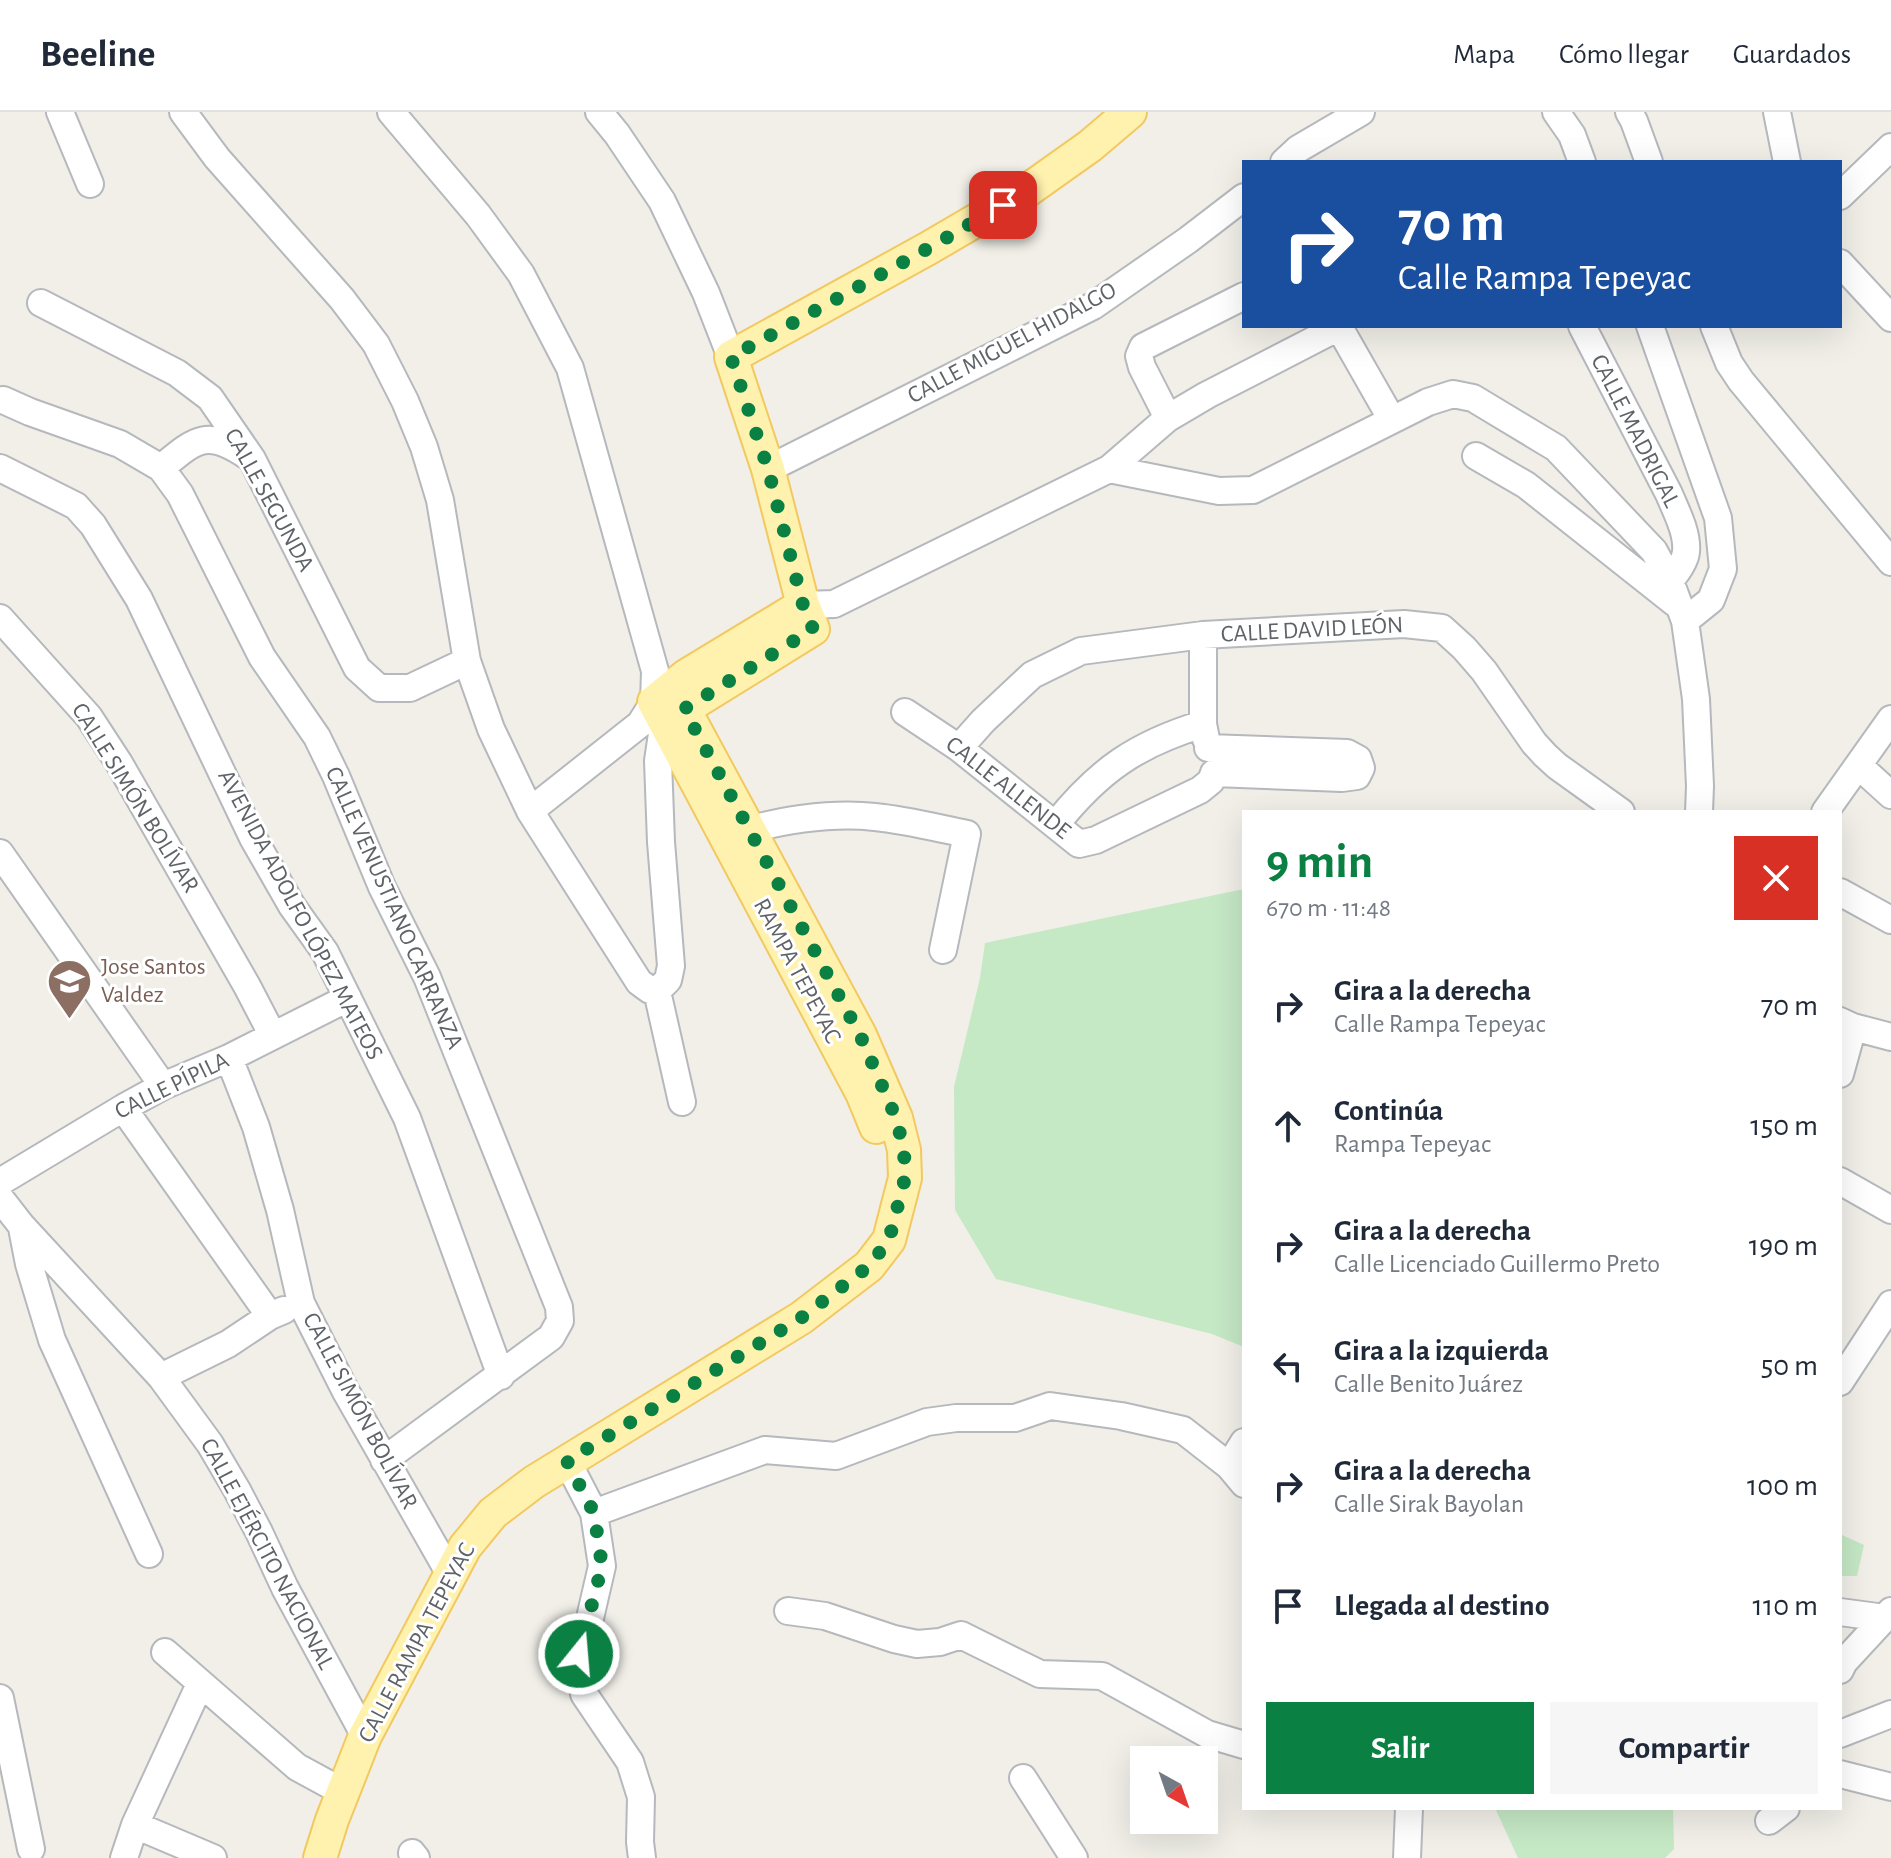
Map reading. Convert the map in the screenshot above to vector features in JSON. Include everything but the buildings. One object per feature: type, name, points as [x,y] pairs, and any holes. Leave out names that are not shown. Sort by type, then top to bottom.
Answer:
[{"type":"main road","points":[[662,702],[699,669],[817,613],[731,357],[1028,190],[1090,146],[1130,112]]},
{"type":"main road","name":"RAMPA TEPEYAC","points":[[662,702],[738,834],[862,1093],[887,1163],[898,1207]]},
{"type":"main road","name":"CALLE RAMPA TEPEYAC","points":[[320,1858],[365,1736],[465,1547],[493,1513],[567,1461],[801,1318],[869,1266],[889,1240],[898,1207]]},
{"type":"street","points":[[60,112],[90,184]]},
{"type":"street","points":[[183,112],[217,158],[342,299],[382,355],[424,447],[440,500],[467,661],[491,729],[530,811],[639,982],[657,991]]},
{"type":"street","points":[[391,112],[478,215],[521,274],[570,368],[662,702],[658,761],[671,966],[668,980],[657,991]]},
{"type":"street","points":[[599,112],[662,201],[706,293],[731,357]]},
{"type":"street","points":[[1286,160],[1298,149],[1361,112]]},
{"type":"street","points":[[1556,112],[1572,135],[1581,160]]},
{"type":"street","points":[[1629,112],[1648,160]]},
{"type":"street","points":[[1777,112],[1787,160]]},
{"type":"street","points":[[1842,194],[1891,147]]},
{"type":"street","name":"CALLE MIGUEL HIDALGO","points":[[768,469],[1093,306],[1242,199]]},
{"type":"street","points":[[1842,265],[1891,318]]},
{"type":"street","points":[[1168,418],[1142,367],[1139,356],[1143,347],[1242,297]]},
{"type":"street","name":"CALLE SEGUNDA","points":[[41,303],[177,373],[210,398],[252,459],[357,668],[379,688],[410,688],[467,661]]},
{"type":"street","points":[[817,613],[1109,469],[1168,418],[1336,328]]},
{"type":"street","points":[[1341,328],[1392,420]]},
{"type":"street","name":"CALLE MADRIGAL","points":[[1583,328],[1678,515],[1686,552],[1670,581]]},
{"type":"street","points":[[1651,328],[1718,518],[1721,543],[1723,569],[1711,600],[1683,614]]},
{"type":"street","points":[[1715,328],[1729,363],[1741,381],[1891,562]]},
{"type":"street","points":[[1109,469],[1219,491],[1253,490],[1428,402],[1453,394],[1473,398],[1556,448],[1654,551],[1683,614],[1696,699],[1699,810]]},
{"type":"street","name":"CALLE VENUSTIANO CARRANZA","points":[[3,400],[120,444],[161,468],[180,494],[262,657],[317,737],[336,776],[382,887],[427,977],[559,1307],[560,1321],[551,1337],[384,1460]]},
{"type":"street","points":[[161,468],[197,442],[214,438],[231,444],[252,459]]},
{"type":"street","points":[[1476,456],[1526,485],[1683,614]]},
{"type":"street","name":"AVENIDA ADOLFO LÓPEZ MATEOS","points":[[0,468],[76,506],[93,525],[139,599],[253,838],[292,906],[325,952],[407,1118],[501,1376]]},
{"type":"street","name":"CALLE SIMÓN BOLÍVAR","points":[[0,618],[89,717],[119,763],[273,1036]]},
{"type":"street","name":"CALLE DAVID LEÓN","points":[[959,748],[1032,675],[1081,651],[1203,635],[1404,624],[1442,628],[1484,671],[1545,755],[1618,810]]},
{"type":"street","points":[[1056,824],[1096,779],[1146,745],[1174,733],[1208,748],[1203,635]]},
{"type":"street","points":[[530,811],[662,702]]},
{"type":"street","name":"CALLE ALLENDE","points":[[905,712],[959,748],[1079,844],[1096,840],[1200,790],[1211,781],[1208,748]]},
{"type":"street","points":[[1826,810],[1891,719]]},
{"type":"street","points":[[1859,766],[1891,795]]},
{"type":"street","points":[[738,834],[815,817],[873,817],[967,834],[943,950]]},
{"type":"street","points":[[0,853],[163,1086]]},
{"type":"street","points":[[1842,893],[1891,920]]},
{"type":"street","points":[[657,991],[682,1102]]},
{"type":"street","name":"CALLE PÍPILA","points":[[0,1182],[163,1086],[229,1058],[348,998]]},
{"type":"street","points":[[1842,1060],[1847,1024],[1891,1037]]},
{"type":"street","name":"CALLE SIMÓN BOLÍVAR","points":[[229,1058],[260,1141],[280,1210],[301,1303],[345,1390],[450,1574]]},
{"type":"street","points":[[123,1108],[270,1316]]},
{"type":"street","points":[[1842,1182],[1891,1210]]},
{"type":"street","name":"CALLE EJÉRCITO NACIONAL","points":[[0,1198],[21,1225],[161,1377],[198,1426],[237,1490],[285,1588],[365,1736]]},
{"type":"street","points":[[21,1225],[29,1264],[52,1340],[149,1554]]},
{"type":"street","points":[[161,1377],[228,1344],[270,1316],[301,1303]]},
{"type":"street","points":[[1842,1379],[1891,1304]]},
{"type":"street","points":[[594,1513],[765,1450],[836,1456],[927,1422],[956,1418],[1015,1418],[1050,1406],[1121,1416],[1183,1430],[1236,1475],[1242,1450]]},
{"type":"street","points":[[567,1461],[594,1513],[602,1566],[579,1654],[584,1694],[630,1762],[641,1797],[642,1858]]},
{"type":"street","points":[[788,1611],[833,1618],[917,1644],[940,1642],[961,1635],[1040,1674],[1102,1676],[1207,1734],[1242,1744]]},
{"type":"street","points":[[1842,1612],[1888,1614]]},
{"type":"street","points":[[1842,1666],[1888,1614]]},
{"type":"street","points":[[165,1652],[337,1806]]},
{"type":"street","points":[[124,1858],[135,1825],[200,1684]]},
{"type":"street","points":[[0,1698],[31,1849]]},
{"type":"street","points":[[1842,1733],[1891,1714]]},
{"type":"street","points":[[1842,1775],[1891,1787]]},
{"type":"street","points":[[1023,1778],[1074,1858]]},
{"type":"street","points":[[1407,1858],[1409,1810]]},
{"type":"street","points":[[135,1825],[213,1858]]},
{"type":"green space","points":[[1242,889],[1242,1346],[1212,1334],[996,1279],[955,1210],[954,1087],[980,978],[985,943]]},
{"type":"green space","points":[[1842,1535],[1864,1545],[1857,1576],[1842,1576]]},
{"type":"green space","points":[[1496,1810],[1673,1810],[1674,1849],[1665,1858],[1518,1858]]},
{"type":"place","name":"Jose Santos Valdez","points":[[70,1020]]},
{"type":"route","points":[[579,1654],[602,1566],[594,1513],[567,1461],[801,1318],[869,1266],[889,1240],[905,1178],[904,1150],[896,1118],[860,1035],[684,709],[813,629],[803,605],[768,469],[731,357],[1003,205]]}]
